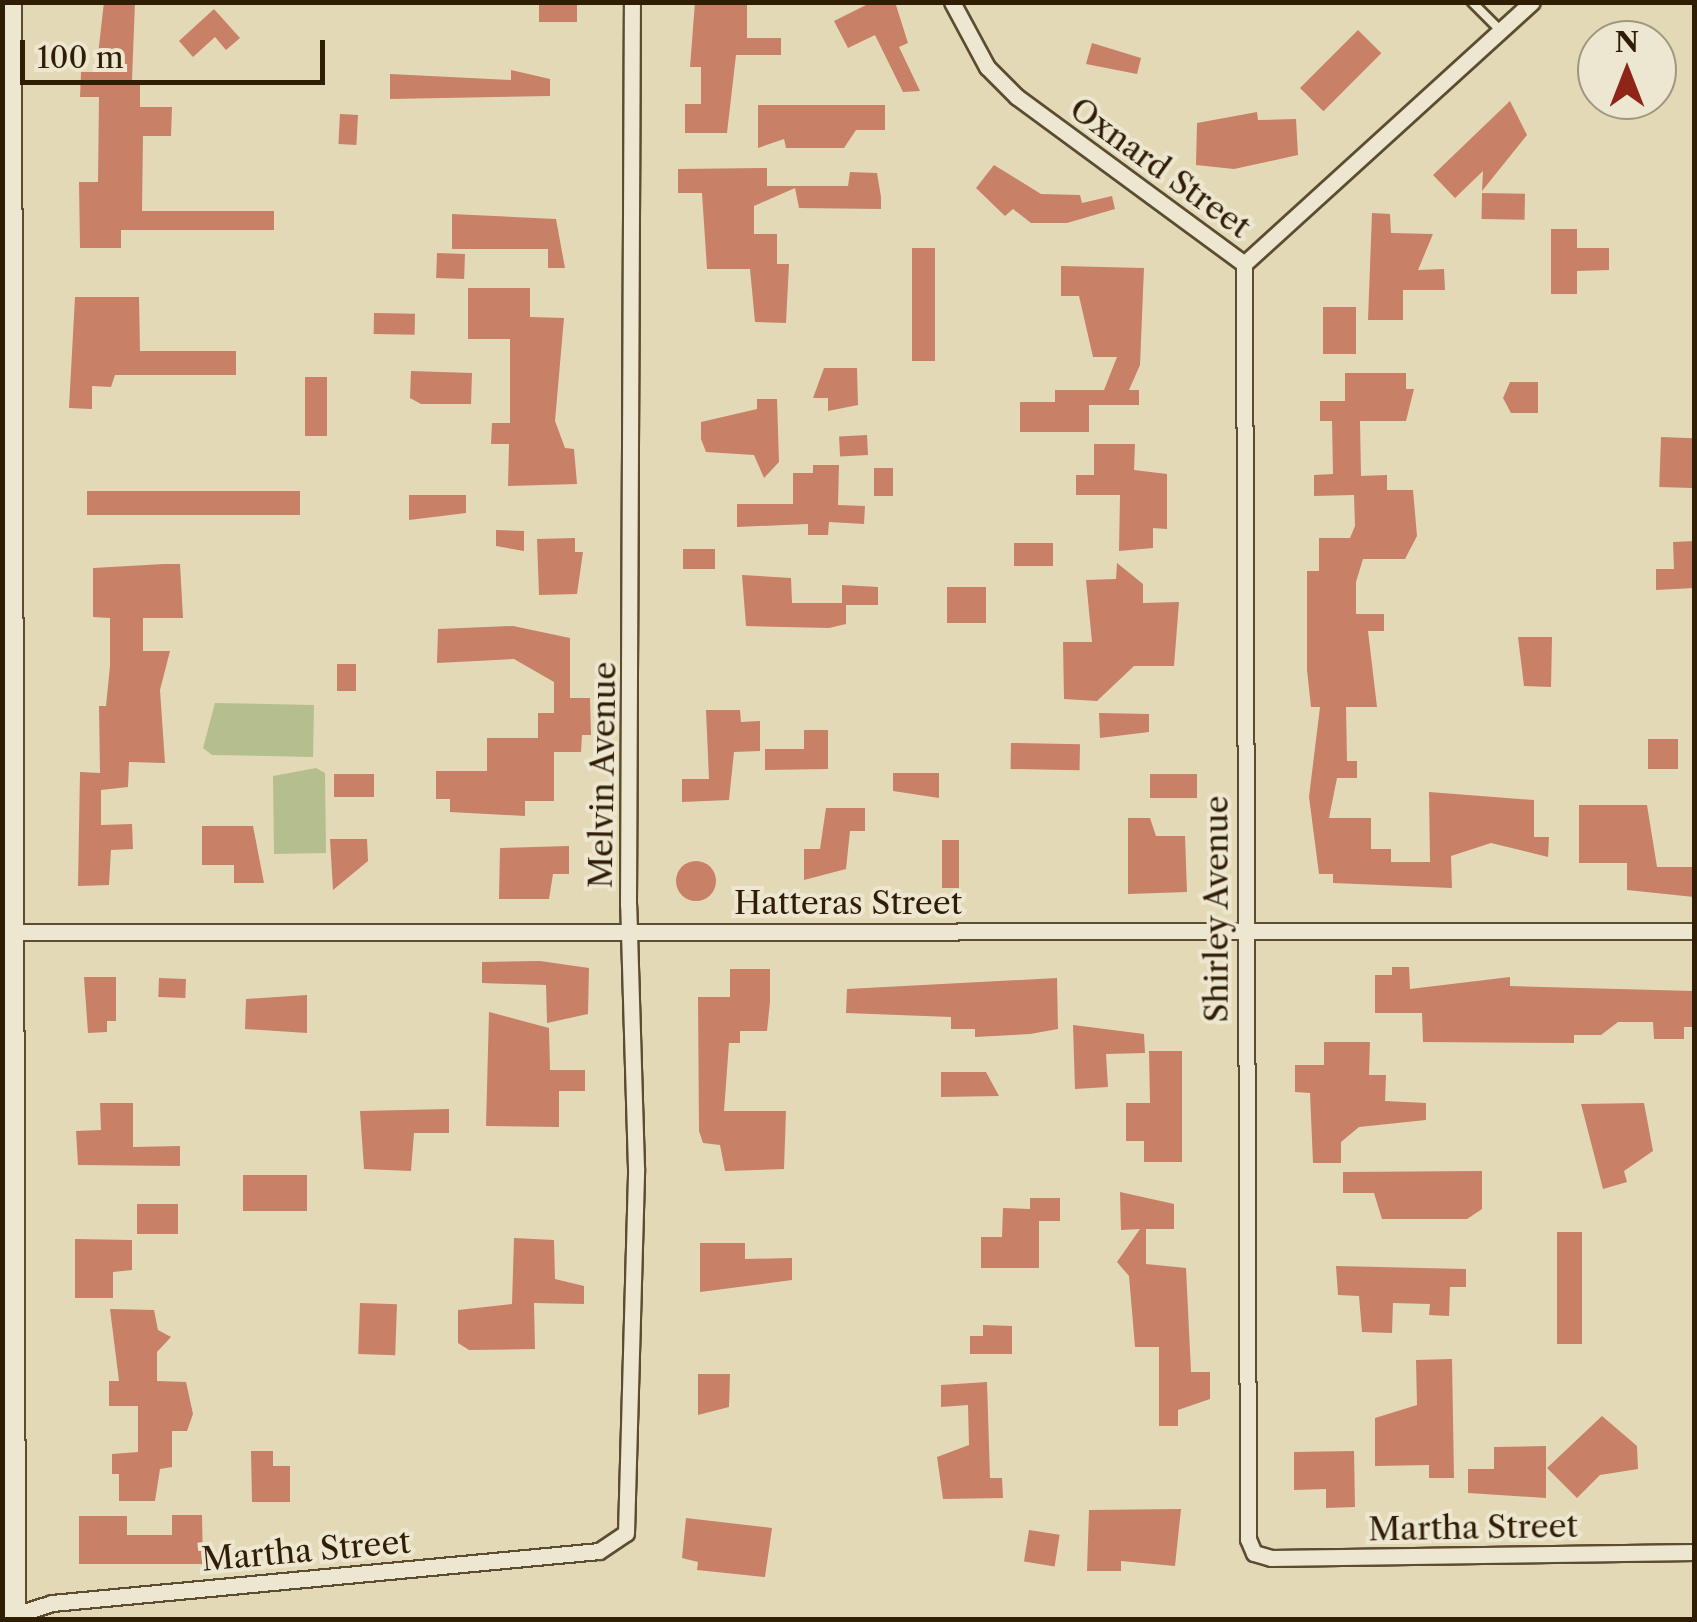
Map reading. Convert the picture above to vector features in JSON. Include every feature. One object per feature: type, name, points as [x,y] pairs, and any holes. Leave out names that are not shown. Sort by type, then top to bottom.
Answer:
[{"type":"main road","points":[[10,2],[10,1618]]},
{"type":"street","name":"Melvin Avenue","points":[[616,1545],[633,1485],[632,2]]},
{"type":"street","name":"Oxnard Street","points":[[952,2],[987,67],[1016,96],[1244,264],[1532,2]]},
{"type":"street","name":"Shirley Avenue","points":[[1244,264],[1244,931],[1254,1553]]},
{"type":"street","name":"Hatteras Street","points":[[8,931],[1694,931]]},
{"type":"street","name":"Martha Street","points":[[10,1618],[52,1603],[616,1545]]},
{"type":"street","name":"Martha Street","points":[[1254,1553],[1694,1552]]},
{"type":"lane","points":[[1472,2],[1502,31]]},
{"type":"green space","points":[[215,703],[314,705],[313,757],[212,755],[203,748]]},
{"type":"green space","points":[[316,768],[325,773],[326,853],[274,854],[273,776]]},
{"type":"building","points":[[104,2],[135,2],[132,80],[140,80],[140,107],[172,107],[171,136],[143,136],[142,211],[274,211],[274,230],[121,230],[121,248],[80,248],[79,182],[98,182],[99,97],[80,97],[81,72],[96,72]]},
{"type":"building","points":[[539,2],[577,2],[577,22],[539,22]]},
{"type":"building","points":[[695,2],[747,2],[747,38],[781,38],[781,55],[736,55],[727,133],[685,133],[685,104],[701,104],[701,67],[690,67]]},
{"type":"building","points":[[872,2],[895,2],[908,43],[899,47],[920,91],[903,92],[875,35],[848,48],[834,21]]},
{"type":"building","points":[[214,9],[240,38],[226,50],[215,37],[193,57],[179,41]]},
{"type":"building","points":[[1358,30],[1381,53],[1323,111],[1300,88]]},
{"type":"building","points":[[1092,43],[1141,58],[1137,74],[1086,64]]},
{"type":"building","points":[[511,70],[550,79],[550,96],[390,99],[390,74],[511,80]]},
{"type":"building","points":[[1510,101],[1527,135],[1482,191],[1483,171],[1455,198],[1433,175]]},
{"type":"building","points":[[758,105],[885,105],[885,130],[856,130],[844,148],[786,148],[784,139],[758,148]]},
{"type":"building","points":[[1257,112],[1258,120],[1296,119],[1298,155],[1234,169],[1196,165],[1197,123]]},
{"type":"building","points":[[340,114],[358,115],[356,145],[338,144]]},
{"type":"building","points":[[994,165],[1041,194],[1080,195],[1082,203],[1112,196],[1115,209],[1067,223],[1031,223],[1013,209],[1005,216],[976,188]]},
{"type":"building","points":[[767,168],[767,186],[848,186],[850,172],[877,173],[881,197],[881,209],[799,208],[795,188],[754,206],[754,234],[777,234],[777,264],[789,264],[786,323],[755,322],[750,269],[707,269],[702,193],[678,193],[678,169]]},
{"type":"building","points":[[1482,193],[1525,194],[1525,220],[1482,219]]},
{"type":"building","points":[[1372,213],[1390,214],[1391,233],[1433,234],[1418,270],[1444,269],[1445,290],[1403,290],[1403,320],[1368,320]]},
{"type":"building","points":[[452,214],[556,219],[565,268],[548,268],[548,249],[452,249]]},
{"type":"building","points":[[1551,229],[1577,229],[1577,248],[1609,248],[1609,270],[1577,271],[1577,294],[1551,294]]},
{"type":"building","points":[[912,248],[935,248],[935,361],[912,361]]},
{"type":"building","points":[[437,253],[465,254],[464,279],[436,278]]},
{"type":"building","points":[[1061,266],[1144,268],[1140,365],[1129,390],[1139,390],[1139,405],[1089,405],[1089,432],[1020,432],[1020,402],[1055,402],[1055,390],[1104,390],[1117,357],[1093,357],[1079,296],[1061,296]]},
{"type":"building","points":[[468,288],[530,288],[530,317],[564,318],[555,421],[565,448],[574,449],[577,484],[508,486],[509,444],[491,444],[492,423],[510,423],[510,339],[468,339]]},
{"type":"building","points":[[75,297],[139,297],[140,351],[236,351],[236,375],[115,375],[111,387],[92,386],[92,409],[69,408]]},
{"type":"building","points":[[1323,307],[1356,307],[1356,354],[1323,354]]},
{"type":"building","points":[[374,313],[415,314],[415,335],[374,334]]},
{"type":"building","points":[[824,368],[857,368],[858,405],[828,411],[828,398],[813,398]]},
{"type":"building","points":[[411,371],[472,373],[471,404],[421,404],[410,398]]},
{"type":"building","points":[[1345,373],[1406,373],[1406,389],[1414,389],[1406,421],[1360,421],[1361,476],[1387,475],[1387,490],[1413,490],[1417,536],[1405,559],[1363,559],[1356,582],[1356,614],[1384,614],[1384,631],[1368,631],[1377,707],[1346,707],[1347,761],[1357,761],[1357,778],[1337,778],[1329,818],[1371,818],[1371,849],[1391,849],[1391,862],[1430,862],[1429,792],[1534,800],[1534,837],[1549,837],[1548,857],[1491,843],[1451,856],[1452,888],[1333,883],[1333,874],[1319,874],[1309,797],[1320,707],[1311,707],[1307,670],[1307,571],[1319,571],[1319,538],[1350,538],[1355,526],[1354,495],[1314,496],[1314,475],[1333,474],[1332,421],[1320,421],[1320,401],[1345,401]]},
{"type":"building","points":[[305,377],[327,377],[327,436],[305,436]]},
{"type":"building","points":[[1510,382],[1538,382],[1538,413],[1511,413],[1503,398]]},
{"type":"building","points":[[757,399],[777,399],[779,462],[764,478],[754,455],[706,452],[701,439],[701,422],[757,409]]},
{"type":"building","points":[[867,435],[868,455],[840,456],[839,436]]},
{"type":"building","points":[[1661,437],[1694,438],[1692,488],[1659,487]]},
{"type":"building","points":[[1094,444],[1135,444],[1134,470],[1167,474],[1167,529],[1153,528],[1153,548],[1119,551],[1120,495],[1076,495],[1076,475],[1094,475]]},
{"type":"building","points":[[813,465],[839,465],[838,505],[865,506],[864,524],[829,522],[828,535],[808,535],[808,524],[737,527],[737,504],[793,504],[793,473],[813,473]]},
{"type":"building","points":[[874,468],[893,468],[893,496],[874,496]]},
{"type":"building","points":[[87,491],[300,491],[300,515],[87,515]]},
{"type":"building","points":[[409,495],[466,495],[466,513],[409,520]]},
{"type":"building","points":[[496,530],[524,531],[524,551],[496,546]]},
{"type":"building","points":[[575,538],[575,552],[583,552],[577,594],[539,595],[537,539]]},
{"type":"building","points":[[1694,541],[1694,588],[1656,590],[1656,569],[1674,569],[1673,542]]},
{"type":"building","points":[[1014,543],[1053,543],[1053,566],[1014,566]]},
{"type":"building","points":[[683,549],[715,549],[715,569],[683,569]]},
{"type":"building","points":[[1117,563],[1143,584],[1143,603],[1179,602],[1174,666],[1134,666],[1097,701],[1064,699],[1063,642],[1092,642],[1086,580],[1116,579]]},
{"type":"building","points":[[180,564],[183,618],[143,618],[143,651],[170,651],[160,690],[165,763],[129,762],[128,787],[101,790],[101,825],[132,824],[133,849],[111,850],[109,885],[78,886],[80,772],[100,773],[99,706],[106,706],[110,666],[110,618],[93,617],[93,568]]},
{"type":"building","points":[[742,575],[791,578],[792,603],[842,603],[842,585],[878,587],[878,605],[846,605],[846,624],[829,628],[746,626]]},
{"type":"building","points":[[947,587],[986,587],[986,623],[947,623]]},
{"type":"building","points":[[513,626],[570,638],[570,698],[590,698],[591,735],[582,735],[581,752],[554,752],[554,801],[525,801],[525,816],[450,812],[450,799],[436,799],[436,771],[487,771],[487,738],[538,738],[538,713],[554,713],[554,682],[514,659],[437,663],[438,629]]},
{"type":"building","points":[[1518,637],[1552,637],[1551,687],[1524,686]]},
{"type":"building","points":[[337,664],[356,664],[356,691],[337,691]]},
{"type":"building","points":[[706,710],[740,710],[741,722],[760,721],[760,751],[734,752],[729,800],[682,802],[682,779],[709,779]]},
{"type":"building","points":[[1099,713],[1149,714],[1149,732],[1100,738]]},
{"type":"building","points":[[804,730],[828,730],[828,769],[765,770],[765,749],[804,749]]},
{"type":"building","points":[[1648,739],[1678,739],[1678,769],[1648,769]]},
{"type":"building","points":[[1011,743],[1080,744],[1080,770],[1011,769]]},
{"type":"building","points":[[893,773],[939,773],[939,798],[893,791]]},
{"type":"building","points":[[334,774],[374,774],[374,797],[334,797]]},
{"type":"building","points":[[1150,774],[1197,774],[1197,798],[1150,798]]},
{"type":"building","points":[[1579,805],[1647,805],[1657,867],[1694,867],[1694,897],[1627,890],[1627,863],[1579,863]]},
{"type":"building","points":[[826,808],[865,808],[865,831],[850,831],[846,869],[804,880],[804,849],[820,849]]},
{"type":"building","points":[[1128,818],[1150,818],[1156,836],[1185,836],[1187,892],[1128,894]]},
{"type":"building","points":[[202,826],[253,826],[264,883],[234,883],[234,865],[202,865]]},
{"type":"building","points":[[330,839],[367,839],[368,861],[333,890]]},
{"type":"building","points":[[942,840],[959,840],[959,888],[942,888]]},
{"type":"building","points":[[569,846],[569,874],[553,874],[549,899],[499,899],[500,848]]},
{"type":"building","points":[[696,861],[710,867],[716,881],[710,895],[696,901],[682,895],[676,881],[682,867]]},
{"type":"building","points":[[540,961],[589,968],[588,1014],[547,1023],[546,985],[482,983],[482,962]]},
{"type":"building","points":[[1392,967],[1409,967],[1410,989],[1510,977],[1510,986],[1694,991],[1694,1027],[1684,1027],[1684,1039],[1654,1039],[1653,1022],[1618,1022],[1601,1035],[1574,1035],[1574,1043],[1423,1042],[1422,1013],[1375,1013],[1375,975],[1392,975]]},
{"type":"building","points":[[730,969],[770,969],[770,1002],[767,1031],[740,1031],[740,1043],[729,1043],[724,1111],[786,1111],[784,1169],[725,1171],[720,1145],[703,1143],[699,1131],[698,997],[730,997]]},
{"type":"building","points":[[84,977],[116,977],[116,1021],[107,1021],[107,1032],[88,1033]]},
{"type":"building","points":[[159,978],[186,979],[185,998],[158,997]]},
{"type":"building","points":[[1057,978],[1058,1029],[1030,1034],[975,1037],[975,1029],[951,1029],[951,1017],[846,1013],[847,989]]},
{"type":"building","points":[[307,995],[307,1033],[245,1029],[246,999]]},
{"type":"building","points":[[489,1012],[549,1028],[550,1070],[585,1070],[585,1091],[559,1091],[559,1127],[486,1126]]},
{"type":"building","points":[[1073,1025],[1144,1034],[1145,1053],[1106,1054],[1108,1087],[1075,1089]]},
{"type":"building","points":[[1324,1042],[1370,1042],[1369,1075],[1386,1075],[1385,1101],[1426,1103],[1426,1120],[1359,1127],[1341,1142],[1341,1163],[1313,1163],[1310,1093],[1295,1092],[1295,1065],[1324,1065]]},
{"type":"building","points":[[1149,1051],[1182,1051],[1182,1162],[1144,1162],[1144,1141],[1126,1141],[1126,1103],[1150,1103]]},
{"type":"building","points":[[941,1072],[986,1072],[999,1096],[941,1097]]},
{"type":"building","points":[[100,1103],[133,1103],[133,1147],[180,1146],[180,1166],[78,1165],[76,1131],[101,1130]]},
{"type":"building","points":[[1644,1103],[1653,1151],[1624,1171],[1627,1182],[1603,1189],[1581,1104]]},
{"type":"building","points":[[449,1109],[449,1133],[414,1133],[411,1171],[364,1169],[360,1111]]},
{"type":"building","points":[[1482,1171],[1482,1209],[1467,1219],[1382,1219],[1374,1193],[1343,1193],[1343,1172]]},
{"type":"building","points":[[243,1175],[307,1175],[307,1211],[243,1211]]},
{"type":"building","points":[[1120,1192],[1174,1204],[1174,1229],[1146,1229],[1146,1264],[1186,1268],[1191,1372],[1210,1372],[1210,1399],[1178,1410],[1178,1426],[1159,1426],[1159,1347],[1135,1347],[1129,1276],[1117,1262],[1140,1229],[1121,1230]]},
{"type":"building","points":[[1030,1198],[1060,1198],[1060,1221],[1039,1221],[1039,1268],[981,1268],[981,1237],[1002,1237],[1003,1208],[1030,1209]]},
{"type":"building","points":[[137,1204],[178,1204],[178,1234],[137,1234]]},
{"type":"building","points":[[1557,1232],[1582,1232],[1582,1344],[1557,1344]]},
{"type":"building","points":[[514,1238],[554,1240],[555,1279],[584,1286],[584,1304],[534,1303],[535,1349],[469,1350],[458,1343],[458,1310],[512,1304]]},
{"type":"building","points":[[75,1239],[132,1240],[132,1270],[113,1272],[113,1298],[75,1298]]},
{"type":"building","points":[[700,1243],[745,1243],[745,1259],[792,1258],[792,1280],[700,1292]]},
{"type":"building","points":[[1336,1266],[1466,1269],[1466,1287],[1450,1287],[1449,1316],[1429,1315],[1430,1304],[1393,1303],[1392,1333],[1362,1332],[1359,1296],[1338,1295]]},
{"type":"building","points":[[360,1303],[397,1304],[395,1355],[358,1354]]},
{"type":"building","points":[[110,1309],[154,1310],[158,1330],[171,1337],[157,1352],[157,1381],[186,1382],[193,1414],[187,1431],[172,1431],[172,1467],[160,1469],[155,1501],[119,1501],[119,1474],[112,1474],[112,1454],[138,1452],[138,1406],[109,1406],[109,1381],[119,1381]]},
{"type":"building","points":[[983,1325],[1012,1326],[1012,1354],[970,1354],[970,1336],[983,1336]]},
{"type":"building","points":[[1452,1359],[1454,1478],[1429,1478],[1429,1465],[1375,1466],[1375,1418],[1417,1405],[1416,1360]]},
{"type":"building","points":[[698,1374],[730,1374],[729,1407],[698,1415]]},
{"type":"building","points":[[987,1382],[990,1478],[1002,1478],[1003,1498],[943,1499],[937,1457],[969,1445],[968,1405],[941,1407],[941,1385]]},
{"type":"building","points":[[1602,1416],[1637,1446],[1638,1469],[1600,1475],[1577,1498],[1547,1468]]},
{"type":"building","points":[[1546,1446],[1546,1498],[1468,1493],[1468,1469],[1494,1469],[1494,1447]]},
{"type":"building","points":[[251,1451],[273,1451],[273,1466],[290,1466],[290,1502],[252,1502]]},
{"type":"building","points":[[1354,1451],[1355,1507],[1326,1508],[1326,1489],[1294,1490],[1294,1452]]},
{"type":"building","points":[[1181,1509],[1175,1566],[1121,1561],[1121,1571],[1087,1571],[1089,1510]]},
{"type":"building","points":[[172,1515],[202,1515],[203,1564],[79,1564],[79,1516],[127,1516],[127,1535],[172,1535]]},
{"type":"building","points":[[686,1518],[772,1528],[765,1577],[697,1570],[698,1562],[682,1558]]},
{"type":"building","points":[[1029,1530],[1060,1535],[1055,1566],[1024,1562]]}]
